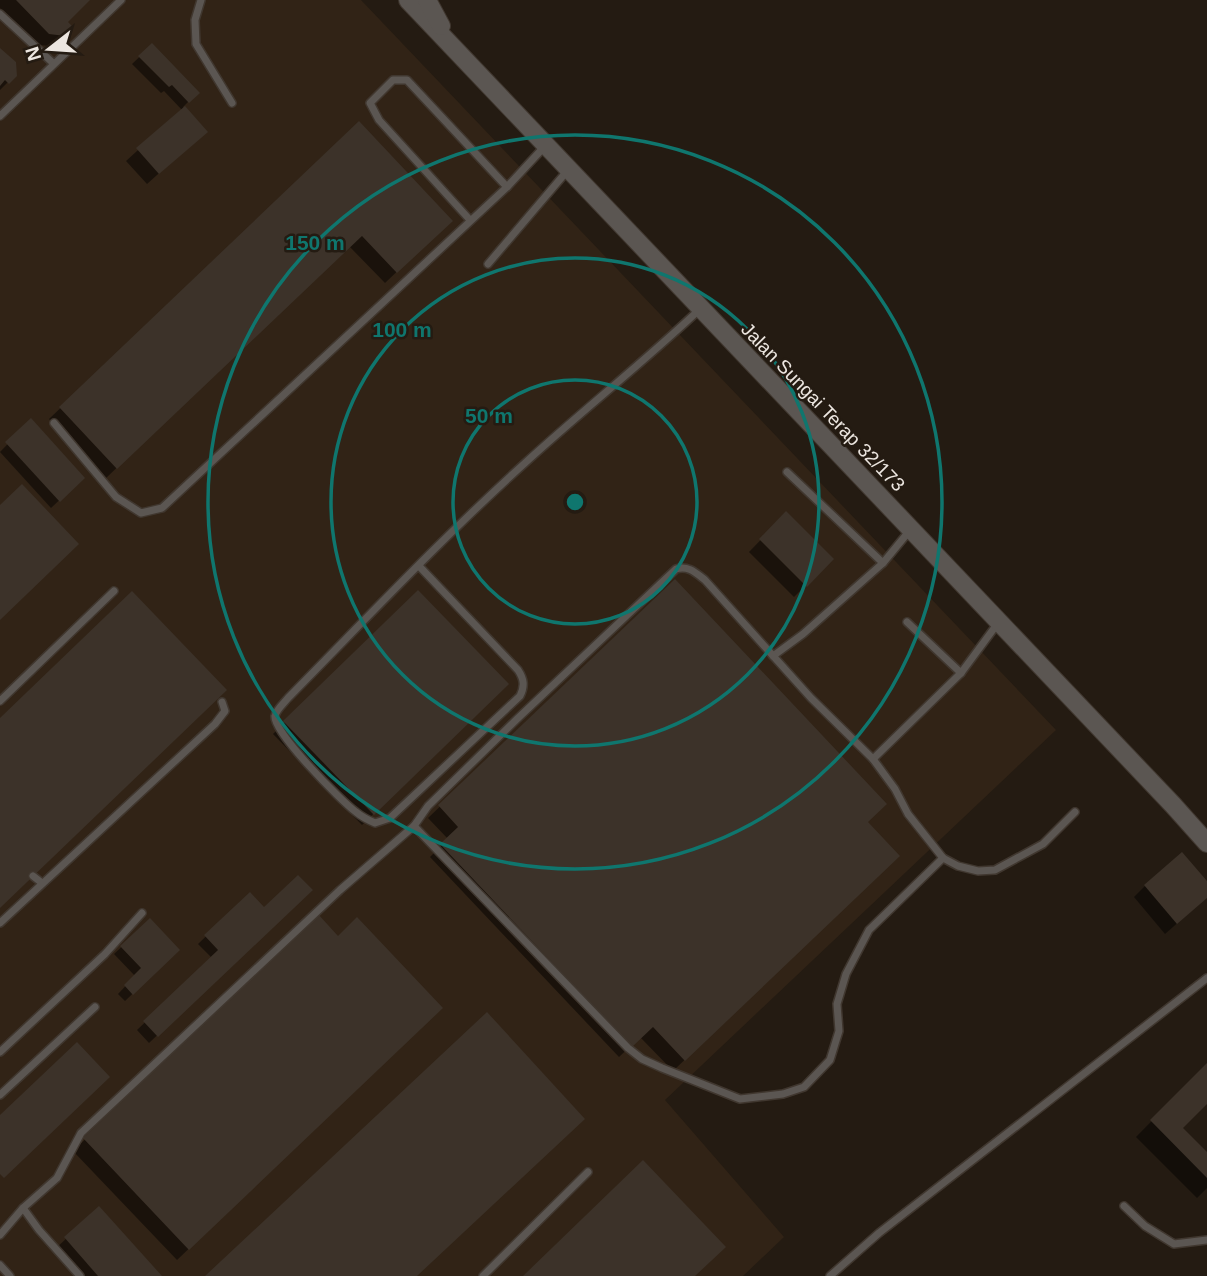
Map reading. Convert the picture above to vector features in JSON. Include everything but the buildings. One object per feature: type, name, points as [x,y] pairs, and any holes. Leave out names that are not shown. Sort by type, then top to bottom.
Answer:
[{"type":"street","name":"Jalan Sungai Terap 32/173","points":[[408,0],[1207,843]]},
{"type":"street","points":[[427,0],[453,47]]},
{"type":"lane","points":[[0,116],[121,0]]},
{"type":"lane","points":[[201,0],[195,20],[197,44],[232,103]]},
{"type":"lane","points":[[0,14],[53,63]]},
{"type":"lane","points":[[470,220],[379,120],[370,103],[393,79],[407,80],[507,187]]},
{"type":"lane","points":[[54,423],[116,497],[141,513],[162,508],[507,187],[546,145]]},
{"type":"lane","points":[[488,264],[569,169]]},
{"type":"lane","points":[[419,566],[518,670],[523,678],[523,689],[520,696],[390,818],[375,823],[354,811],[304,760],[277,728],[275,717],[288,698],[419,566],[524,463],[656,351],[701,308]]},
{"type":"lane","points":[[787,472],[883,563]]},
{"type":"lane","points":[[773,656],[803,634],[883,563],[911,529]]},
{"type":"lane","points":[[0,1235],[23,1209],[57,1178],[80,1133],[340,890],[414,826],[428,806],[676,569],[689,569],[705,580],[811,698],[873,759],[895,789],[908,814],[943,858],[968,869],[995,870],[1043,844],[1075,812]]},
{"type":"lane","points":[[0,701],[114,591]]},
{"type":"lane","points":[[907,622],[961,673]]},
{"type":"lane","points":[[873,759],[961,673],[999,622]]},
{"type":"lane","points":[[0,923],[215,724],[225,711],[222,702]]},
{"type":"lane","points":[[414,826],[628,1048],[642,1059],[662,1068],[740,1098],[783,1094],[804,1087],[830,1060],[839,1031],[838,1004],[846,974],[869,930],[943,858]]},
{"type":"lane","points":[[33,876],[42,883]]},
{"type":"lane","points":[[0,1052],[105,954],[142,913]]},
{"type":"lane","points":[[830,1276],[879,1233],[1207,978]]},
{"type":"lane","points":[[0,1095],[95,1006]]},
{"type":"lane","points":[[483,1276],[588,1172]]},
{"type":"lane","points":[[1124,1206],[1145,1226],[1174,1244],[1207,1240]]},
{"type":"lane","points":[[23,1209],[79,1276]]},
{"type":"lane","points":[[0,1265],[10,1276]]},
{"type":"shaded area","points":[[0,0],[361,0],[1056,730],[665,1100],[784,1237],[743,1276],[0,1276]]}]
